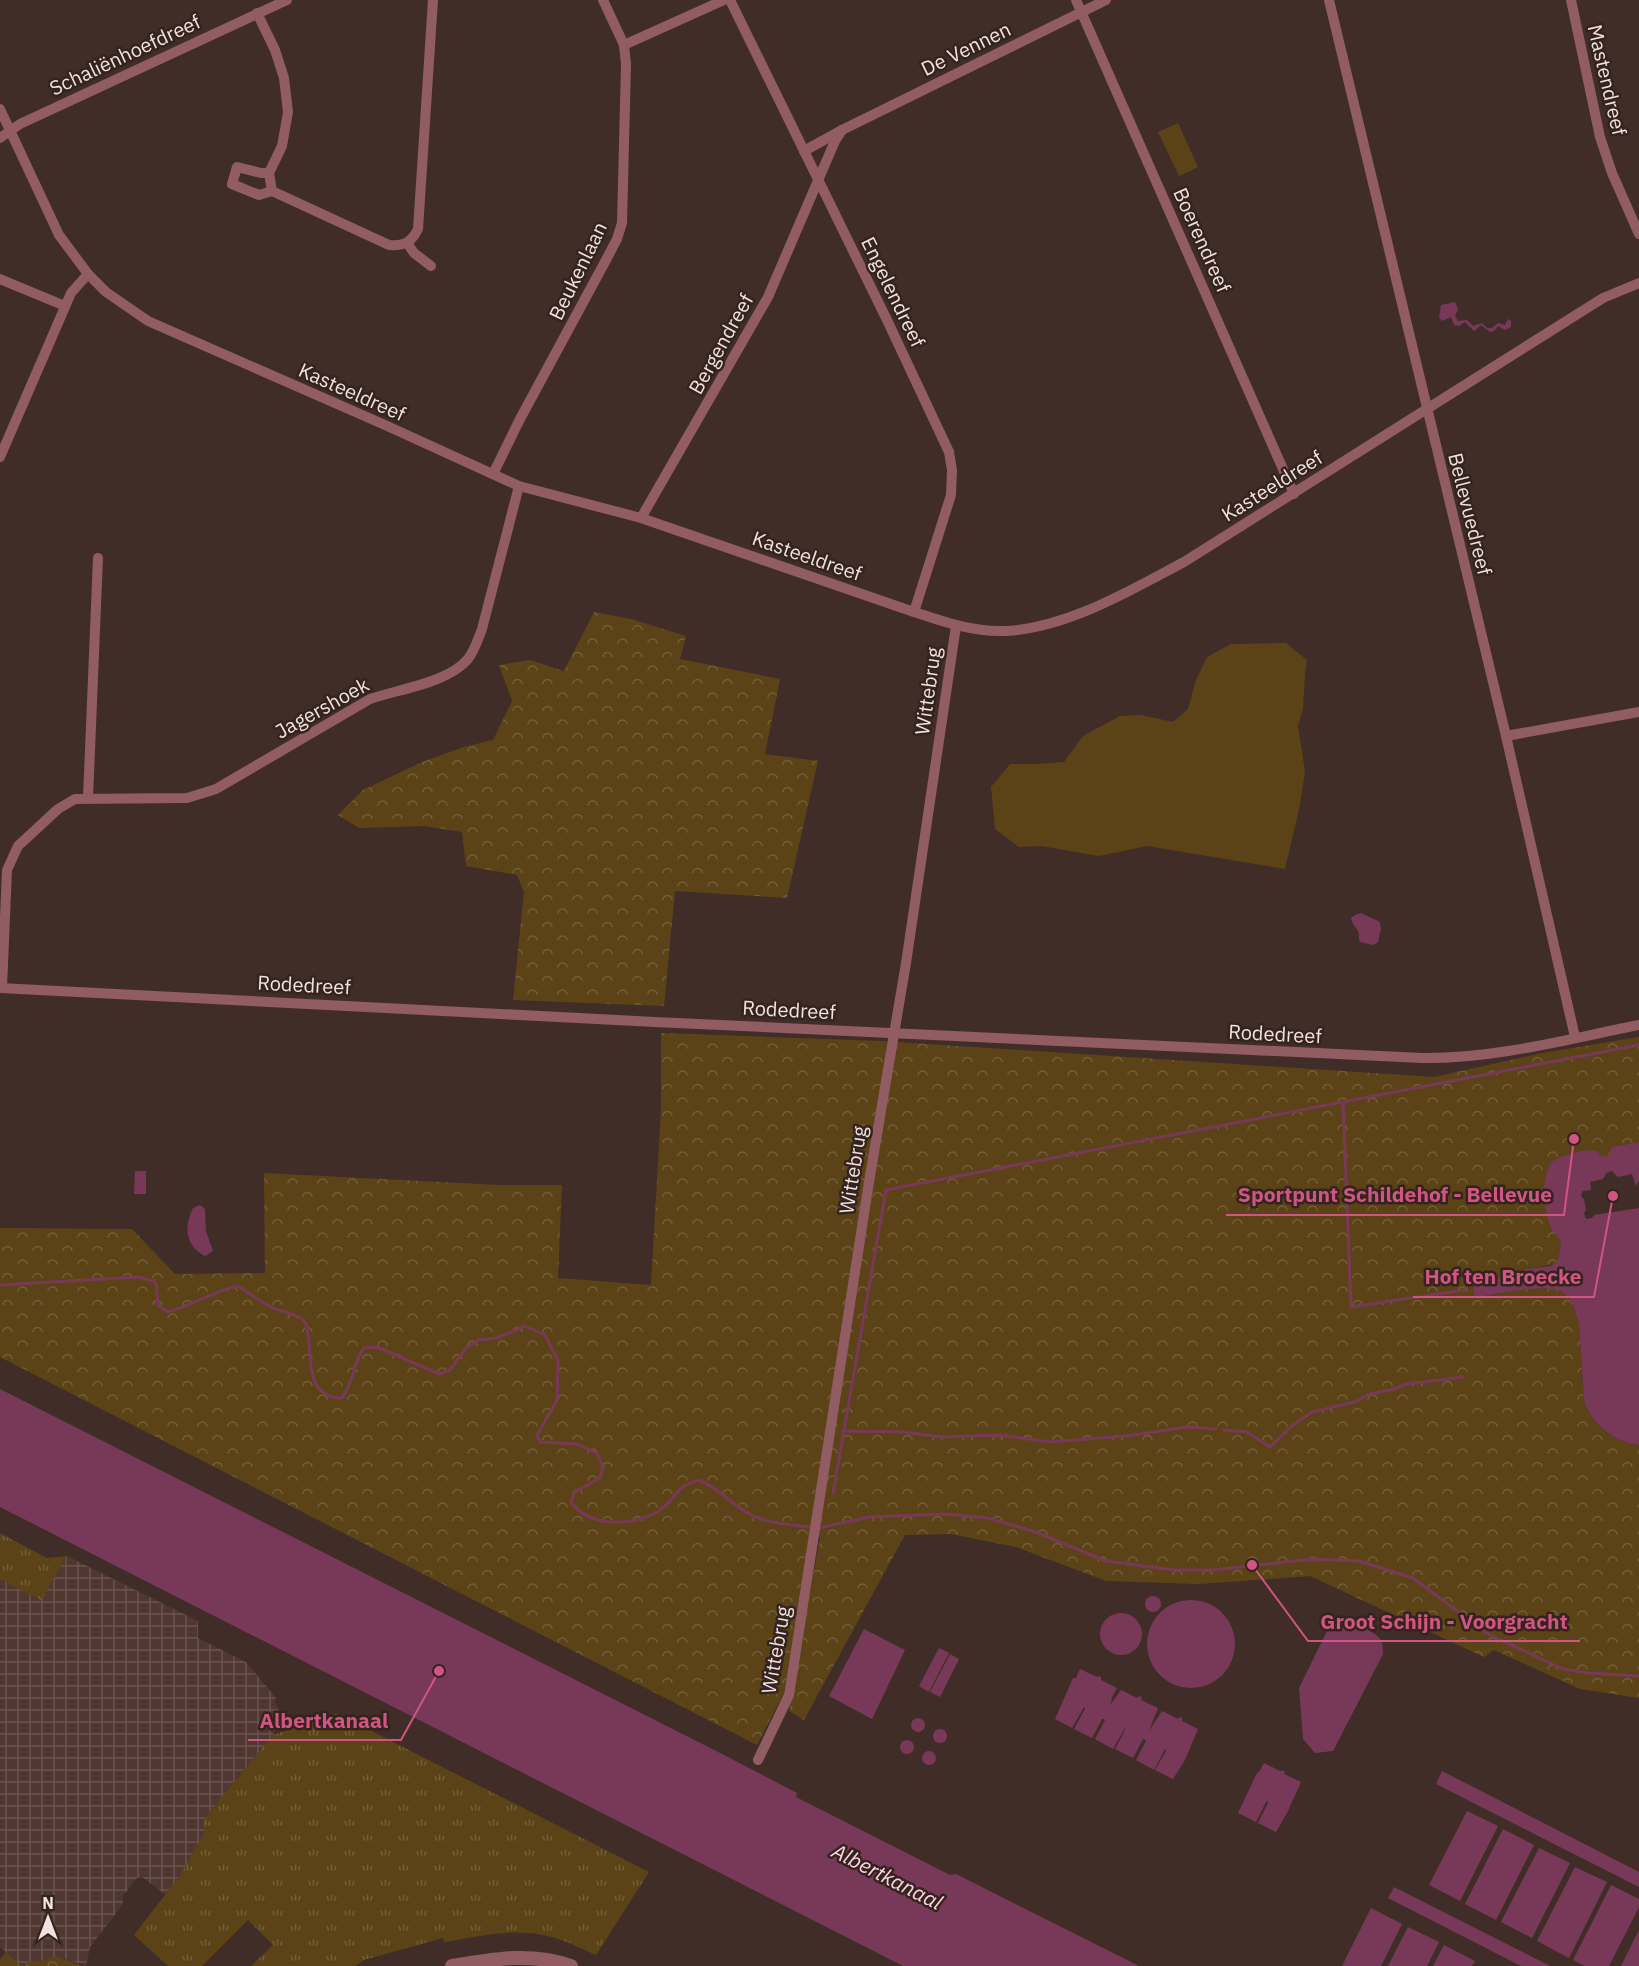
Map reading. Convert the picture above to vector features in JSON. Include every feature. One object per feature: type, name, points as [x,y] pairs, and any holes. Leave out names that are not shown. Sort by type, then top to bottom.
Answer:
[{"type":"street","name":"Schaliënhoefdreef","points":[[10,132],[20,124],[286,0]]},
{"type":"street","points":[[268,173],[237,167],[232,184],[259,195],[272,191],[389,245],[401,246],[413,239],[418,229],[433,0]]},
{"type":"street","name":"Beukenlaan","points":[[493,474],[520,419],[606,260],[622,223],[626,64],[624,45],[603,0]]},
{"type":"street","points":[[624,45],[723,0]]},
{"type":"street","name":"Engelendreef","points":[[730,0],[949,452],[952,470],[951,495],[914,612]]},
{"type":"street","name":"Boerendreef","points":[[1076,0],[1294,494]]},
{"type":"street","name":"De Vennen","points":[[804,151],[1106,0]]},
{"type":"street","name":"Bellevuedreef","points":[[1329,0],[1506,736],[1575,1037]]},
{"type":"street","name":"Mastendreef","points":[[1571,0],[1600,137],[1612,173],[1639,234]]},
{"type":"street","points":[[256,13],[274,50],[284,78],[288,112],[282,146],[268,173],[272,191]]},
{"type":"street","name":"Kasteeldreef","points":[[0,109],[59,235],[88,274],[106,292],[148,321],[386,424],[404,435],[519,486],[641,518],[956,626],[1003,631],[1030,628],[1061,620],[1129,591],[1184,562],[1603,298],[1639,283]]},
{"type":"street","points":[[819,180],[842,130]]},
{"type":"street","points":[[0,138],[10,132]]},
{"type":"street","name":"Bergendreef","points":[[641,518],[768,297],[819,180]]},
{"type":"street","points":[[407,243],[414,253],[430,266]]},
{"type":"street","points":[[0,457],[64,306],[71,293],[88,274]]},
{"type":"street","points":[[0,279],[64,306]]},
{"type":"street","name":"Jagershoek","points":[[1,988],[7,870],[10,859],[18,846],[58,808],[75,799],[177,799],[216,789],[370,699],[425,684],[451,672],[467,660],[482,629],[519,486]]},
{"type":"street","points":[[88,798],[98,558]]},
{"type":"street","name":"Wittebrug","points":[[758,1760],[789,1695],[938,754],[946,679],[956,626]]},
{"type":"street","points":[[1506,736],[1639,712]]},
{"type":"street","name":"Rodedreef","points":[[1,988],[1345,1056],[1447,1059],[1492,1054],[1639,1025]]},
{"type":"street","points":[[452,1966],[529,1957],[548,1959],[571,1966]]},
{"type":"shaded area","points":[[67,1556],[198,1621],[198,1638],[246,1662],[276,1698],[274,1701],[282,1716],[273,1735],[205,1817],[203,1837],[166,1895],[142,1877],[137,1878],[122,1897],[123,1904],[90,1947],[86,1966],[52,1957],[27,1962],[24,1966],[0,1947],[0,1579],[41,1599]]},
{"type":"green space","points":[[1178,123],[1198,167],[1179,176],[1158,132]]},
{"type":"green space","points":[[594,612],[631,619],[686,636],[680,659],[780,679],[765,754],[818,761],[787,898],[675,891],[664,1006],[513,1000],[524,892],[517,875],[466,866],[462,832],[425,826],[359,828],[338,815],[363,790],[422,762],[464,747],[493,740],[512,701],[499,665],[530,660],[564,671]]},
{"type":"green space","points":[[1286,643],[1307,660],[1303,709],[1298,726],[1305,771],[1300,805],[1285,869],[1147,846],[1099,856],[1041,846],[1019,847],[995,829],[991,787],[1010,764],[1064,762],[1083,736],[1120,716],[1141,715],[1173,722],[1188,709],[1196,680],[1207,657],[1231,644]]},
{"type":"green space","points":[[661,1033],[881,1041],[1434,1077],[1542,1053],[1639,1037],[1639,1142],[1613,1147],[1609,1155],[1601,1156],[1555,1235],[1561,1241],[1556,1264],[1527,1269],[1517,1275],[1477,1282],[1473,1289],[1478,1297],[1533,1289],[1555,1290],[1565,1294],[1573,1306],[1579,1324],[1584,1400],[1587,1409],[1605,1431],[1621,1440],[1639,1445],[1639,1698],[1580,1689],[1494,1650],[1484,1657],[1310,1576],[1200,1584],[1106,1581],[1016,1547],[951,1534],[905,1535],[804,1720],[789,1711],[820,1537],[809,1537],[784,1693],[757,1745],[0,1357],[0,1228],[132,1229],[175,1274],[265,1273],[264,1173],[499,1185],[562,1185],[558,1278],[651,1285],[661,1110]]},
{"type":"green space","points":[[0,1533],[47,1558],[67,1556],[41,1600],[0,1579]]},
{"type":"green space","points":[[336,1713],[649,1872],[596,1955],[552,1937],[512,1933],[444,1942],[443,1938],[364,1960],[355,1966],[251,1966],[273,1945],[248,1920],[202,1966],[168,1966],[134,1935],[179,1877],[205,1832],[203,1825],[205,1817],[273,1735]]},
{"type":"green space","points":[[6,1952],[24,1966],[0,1966],[0,1960]]},
{"type":"green space","points":[[59,1957],[82,1966],[25,1966],[27,1962]]},
{"type":"water","points":[[1455,302],[1458,309],[1455,316],[1458,321],[1467,320],[1473,326],[1482,323],[1487,328],[1492,328],[1498,323],[1505,325],[1508,319],[1511,321],[1511,327],[1505,330],[1498,326],[1490,332],[1481,325],[1474,331],[1465,322],[1459,326],[1454,325],[1451,317],[1442,321],[1439,317],[1441,305]]},
{"type":"water","points":[[1361,913],[1380,922],[1378,942],[1373,945],[1360,942],[1358,931],[1351,918]]},
{"type":"water","points":[[1639,1142],[1639,1181],[1636,1186],[1632,1174],[1618,1177],[1612,1171],[1606,1173],[1603,1179],[1590,1182],[1591,1190],[1583,1191],[1581,1194],[1587,1219],[1594,1215],[1639,1208],[1639,1445],[1621,1440],[1605,1431],[1587,1409],[1584,1400],[1579,1324],[1573,1306],[1565,1294],[1555,1290],[1533,1289],[1478,1297],[1475,1296],[1473,1289],[1477,1282],[1517,1275],[1527,1269],[1551,1266],[1558,1261],[1561,1241],[1549,1223],[1544,1197],[1547,1172],[1554,1161],[1584,1151],[1598,1152],[1601,1156],[1609,1155],[1612,1147]]},
{"type":"water","points":[[135,1171],[146,1171],[146,1194],[134,1194]]},
{"type":"water","points":[[200,1205],[205,1209],[206,1231],[213,1251],[205,1256],[193,1247],[188,1235],[190,1215],[193,1208]]},
{"type":"water","name":"Albertkanaal","points":[[0,1389],[726,1756],[797,1793],[796,1797],[950,1875],[956,1874],[1139,1966],[903,1966],[0,1507]]},
{"type":"water","points":[[1153,1596],[1159,1598],[1161,1604],[1159,1610],[1153,1612],[1147,1610],[1145,1604],[1147,1598]]},
{"type":"water","points":[[1191,1600],[1216,1607],[1228,1619],[1235,1644],[1228,1669],[1216,1681],[1191,1688],[1166,1681],[1154,1669],[1147,1644],[1154,1619],[1166,1607]]},
{"type":"water","points":[[1121,1613],[1136,1619],[1142,1634],[1136,1649],[1121,1655],[1106,1649],[1100,1634],[1106,1619]]},
{"type":"water","points":[[1340,1619],[1362,1626],[1377,1636],[1382,1642],[1383,1654],[1333,1751],[1315,1753],[1303,1739],[1299,1688],[1330,1625]]},
{"type":"water","points":[[864,1629],[905,1650],[872,1719],[829,1696]]},
{"type":"water","points":[[939,1648],[949,1653],[929,1692],[919,1686]]},
{"type":"water","points":[[950,1654],[959,1659],[940,1697],[930,1692]]},
{"type":"water","points":[[1080,1669],[1101,1677],[1101,1680],[1117,1688],[1111,1704],[1121,1690],[1137,1698],[1142,1697],[1141,1700],[1158,1708],[1149,1731],[1162,1711],[1178,1719],[1182,1718],[1182,1721],[1198,1729],[1185,1760],[1173,1779],[1155,1770],[1165,1749],[1154,1770],[1136,1760],[1146,1741],[1144,1739],[1133,1758],[1115,1749],[1125,1728],[1113,1749],[1095,1739],[1104,1719],[1092,1738],[1074,1729],[1084,1707],[1072,1728],[1055,1719],[1073,1678],[1076,1678]]},
{"type":"water","points":[[918,1718],[923,1720],[925,1725],[923,1730],[918,1732],[913,1730],[911,1725],[913,1720]]},
{"type":"water","points":[[937,1729],[943,1729],[947,1736],[943,1743],[937,1743],[933,1739],[933,1733]]},
{"type":"water","points":[[904,1740],[910,1740],[914,1747],[910,1754],[904,1754],[900,1750],[900,1744]]},
{"type":"water","points":[[929,1751],[934,1753],[936,1758],[934,1763],[929,1765],[924,1763],[922,1758],[924,1753]]},
{"type":"water","points":[[1264,1763],[1285,1771],[1284,1774],[1301,1782],[1276,1832],[1258,1823],[1268,1801],[1256,1822],[1238,1813]]},
{"type":"water","points":[[1442,1771],[1639,1872],[1639,1887],[1436,1784]]},
{"type":"water","points":[[1467,1811],[1498,1826],[1460,1901],[1429,1885]]},
{"type":"water","points":[[1503,1829],[1534,1845],[1496,1920],[1465,1904]]},
{"type":"water","points":[[1539,1848],[1570,1863],[1532,1938],[1501,1922]]},
{"type":"water","points":[[1575,1867],[1607,1882],[1569,1958],[1537,1941]]},
{"type":"water","points":[[1611,1885],[1639,1899],[1639,1907],[1609,1966],[1585,1966],[1573,1960]]},
{"type":"water","points":[[1394,1887],[1550,1966],[1521,1966],[1388,1898]]},
{"type":"water","points":[[1371,1908],[1402,1924],[1381,1966],[1342,1966]]},
{"type":"water","points":[[1408,1927],[1439,1942],[1427,1966],[1388,1966]]},
{"type":"water","points":[[1639,1930],[1639,1966],[1621,1966]]},
{"type":"water","points":[[1444,1945],[1475,1961],[1472,1966],[1433,1966]]},
{"type":"waterway","points":[[833,1493],[886,1190],[1639,1045]]},
{"type":"waterway","points":[[1343,1102],[1351,1307],[1464,1290]]},
{"type":"waterway","points":[[0,1285],[138,1277],[154,1281],[158,1305],[168,1312],[238,1286],[269,1306],[303,1320],[307,1326],[311,1365],[316,1384],[330,1396],[342,1398],[364,1348],[377,1347],[439,1374],[450,1370],[466,1348],[479,1340],[497,1338],[525,1326],[545,1335],[558,1361],[557,1400],[537,1435],[540,1442],[577,1444],[597,1453],[603,1467],[600,1478],[575,1492],[571,1502],[579,1510],[598,1520],[633,1521],[654,1514],[685,1485],[699,1480],[753,1516],[777,1523],[810,1527]]},
{"type":"waterway","points":[[1224,1430],[1247,1432],[1270,1447],[1293,1425],[1312,1412],[1355,1402],[1369,1394],[1407,1384],[1463,1377]]},
{"type":"waterway","points":[[843,1431],[902,1432],[941,1437],[999,1435],[1050,1442],[1127,1436],[1187,1427],[1216,1429]]},
{"type":"waterway","points":[[819,1528],[869,1517],[947,1514],[987,1518],[1033,1531],[1106,1561],[1174,1570],[1213,1570],[1312,1559],[1359,1561],[1413,1578],[1488,1634],[1563,1669],[1639,1676]]},
{"type":"place","name":"Sportpunt Schildehof - Bellevue","points":[[1574,1139]]},
{"type":"place","name":"Hof ten Broecke","points":[[1613,1196]]},
{"type":"place","name":"Groot Schijn - Voorgracht","points":[[1252,1565]]},
{"type":"place","name":"Albertkanaal","points":[[439,1671]]}]
